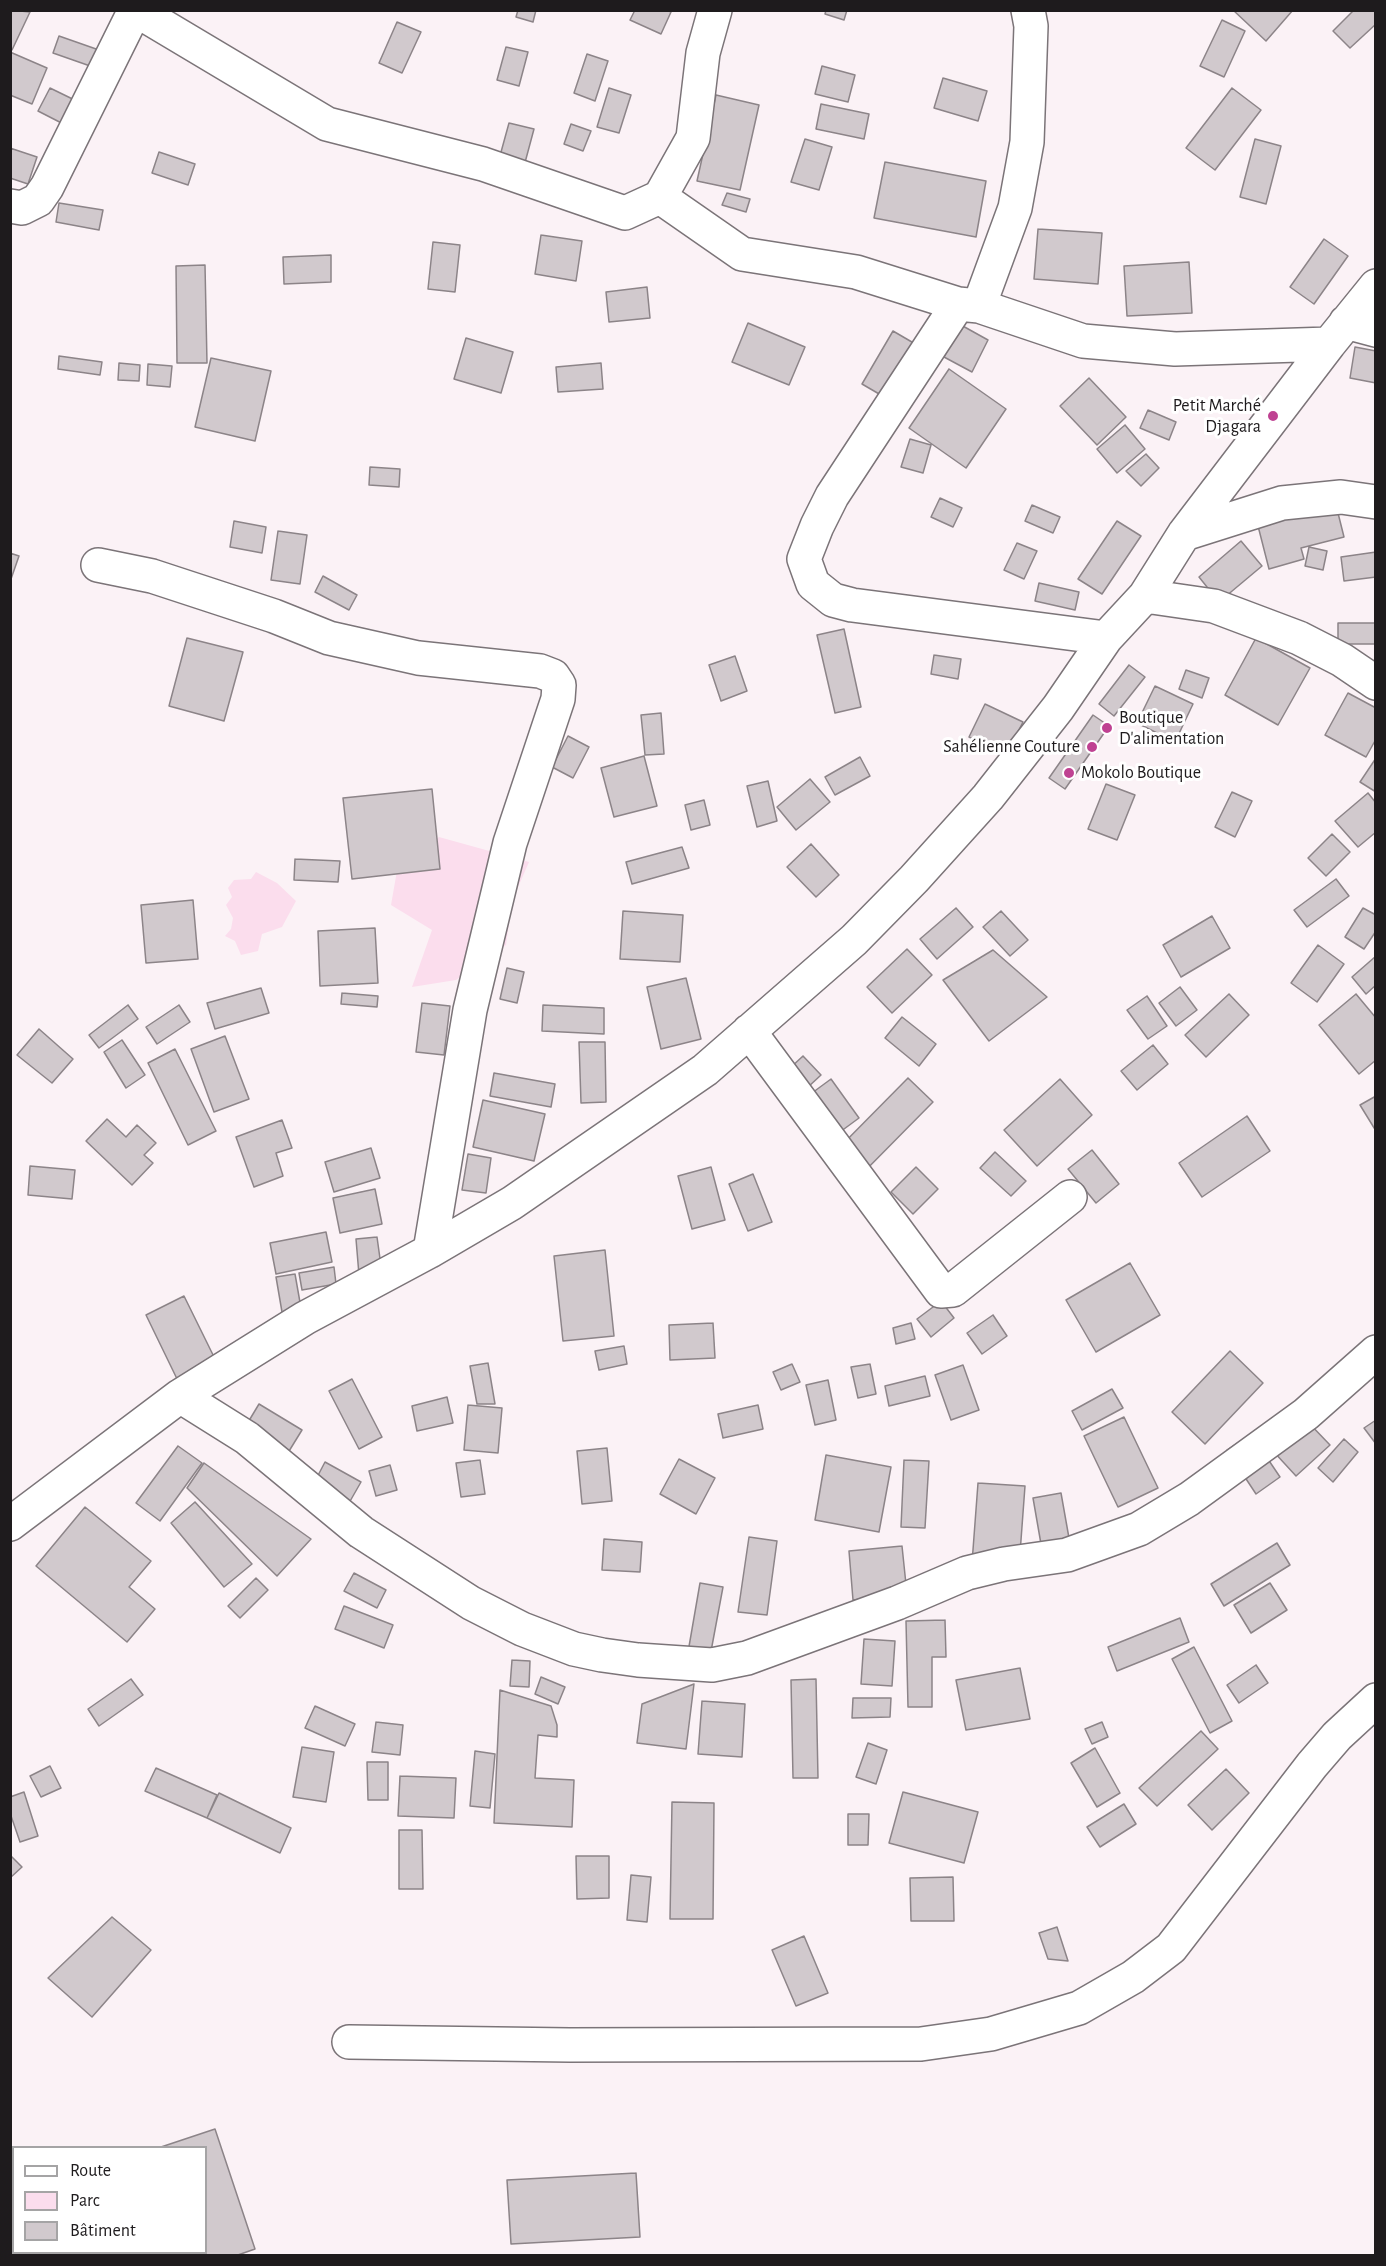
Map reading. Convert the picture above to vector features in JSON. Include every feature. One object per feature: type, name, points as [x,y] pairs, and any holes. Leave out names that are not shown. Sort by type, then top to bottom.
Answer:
[{"type":"street","points":[[10,206],[22,208],[38,200],[43,194],[136,10],[327,124],[483,164],[625,213],[660,197],[693,138],[703,52],[715,10]]},
{"type":"street","points":[[1028,10],[1031,26],[1027,142],[1015,208],[969,305],[832,496],[804,559],[813,584],[833,600],[852,605],[1106,638]]},
{"type":"street","points":[[660,197],[742,254],[856,272],[1083,341],[1175,349],[1350,332]]},
{"type":"street","points":[[13,1518],[180,1396],[305,1318],[430,1251],[512,1203],[705,1070],[854,939],[922,870],[988,797],[1058,708],[1106,638],[1145,596],[1184,534],[1350,332],[1376,286]]},
{"type":"street","points":[[1184,534],[1282,503],[1341,497],[1376,502]]},
{"type":"street","points":[[98,565],[152,576],[274,616],[329,638],[418,658],[540,671],[553,676],[559,685],[558,699],[510,843],[470,1010],[430,1251]]},
{"type":"street","points":[[1145,596],[1214,606],[1299,638],[1342,660],[1376,683]]},
{"type":"street","points":[[749,1031],[940,1291],[953,1290],[1070,1197]]},
{"type":"street","points":[[180,1396],[247,1438],[361,1532],[471,1603],[522,1629],[574,1649],[638,1660],[712,1665],[747,1658],[897,1603],[967,1573],[1004,1564],[1067,1555],[1139,1529],[1189,1499],[1306,1414],[1376,1352]]},
{"type":"street","points":[[349,2042],[570,2045],[921,2044],[991,2034],[1079,2008],[1133,1977],[1171,1948],[1312,1765],[1337,1736],[1376,1700]]},
{"type":"green space","points":[[439,837],[529,862],[512,901],[506,945],[456,980],[412,987],[432,930],[391,905],[398,865]]},
{"type":"green space","points":[[256,872],[277,883],[296,901],[282,927],[262,934],[258,951],[241,955],[235,941],[225,936],[231,929],[233,918],[226,905],[232,897],[228,888],[234,880],[251,879]]},
{"type":"building","points":[[10,10],[30,12],[12,50],[10,49]]},
{"type":"building","points":[[518,10],[536,10],[533,22],[516,17]]},
{"type":"building","points":[[635,10],[671,12],[661,34],[630,20]]},
{"type":"building","points":[[826,10],[847,10],[844,20],[825,14]]},
{"type":"building","points":[[1233,10],[1293,10],[1266,41]]},
{"type":"building","points":[[1354,10],[1376,10],[1376,24],[1350,48],[1333,31]]},
{"type":"building","points":[[1222,20],[1245,31],[1224,77],[1200,66]]},
{"type":"building","points":[[397,22],[421,32],[402,73],[379,63]]},
{"type":"building","points":[[59,36],[99,50],[93,67],[53,53]]},
{"type":"building","points":[[506,47],[528,52],[519,86],[497,80]]},
{"type":"building","points":[[10,52],[47,68],[32,104],[10,95]]},
{"type":"building","points":[[587,54],[608,61],[595,101],[574,93]]},
{"type":"building","points":[[822,66],[855,75],[848,102],[815,94]]},
{"type":"building","points":[[943,78],[987,91],[978,121],[934,108]]},
{"type":"building","points":[[50,88],[91,108],[79,132],[38,111]]},
{"type":"building","points":[[609,88],[631,95],[619,133],[597,127]]},
{"type":"building","points":[[1232,88],[1261,110],[1215,170],[1186,148]]},
{"type":"building","points":[[716,95],[759,105],[740,190],[697,181]]},
{"type":"building","points":[[821,104],[869,114],[864,139],[816,129]]},
{"type":"building","points":[[509,123],[534,129],[523,170],[498,163]]},
{"type":"building","points":[[571,124],[591,131],[583,151],[564,144]]},
{"type":"building","points":[[805,139],[832,147],[819,190],[791,182]]},
{"type":"building","points":[[1255,139],[1281,146],[1266,204],[1240,197]]},
{"type":"building","points":[[10,148],[37,157],[28,184],[10,178]]},
{"type":"building","points":[[159,152],[195,164],[188,185],[152,173]]},
{"type":"building","points":[[885,162],[986,181],[976,237],[874,218]]},
{"type":"building","points":[[727,193],[750,199],[746,212],[722,205]]},
{"type":"building","points":[[59,203],[103,210],[99,230],[56,222]]},
{"type":"building","points":[[1038,229],[1102,233],[1098,284],[1034,279]]},
{"type":"building","points":[[541,235],[582,241],[576,281],[535,274]]},
{"type":"building","points":[[1324,239],[1348,256],[1314,304],[1290,287]]},
{"type":"building","points":[[433,242],[460,245],[455,292],[428,289]]},
{"type":"building","points":[[331,255],[331,282],[284,284],[283,257]]},
{"type":"building","points":[[1189,262],[1192,313],[1127,316],[1124,266]]},
{"type":"building","points":[[205,265],[207,363],[177,363],[176,266]]},
{"type":"building","points":[[647,287],[650,318],[609,322],[606,292]]},
{"type":"building","points":[[748,323],[805,347],[789,385],[732,362]]},
{"type":"building","points":[[961,325],[988,340],[972,372],[944,357]]},
{"type":"building","points":[[893,331],[917,345],[886,398],[862,384]]},
{"type":"building","points":[[466,338],[513,352],[501,393],[454,379]]},
{"type":"building","points":[[1355,347],[1376,351],[1376,383],[1350,378]]},
{"type":"building","points":[[59,356],[102,362],[100,375],[58,369]]},
{"type":"building","points":[[211,358],[271,371],[255,441],[195,427]]},
{"type":"building","points":[[119,363],[140,365],[139,381],[118,380]]},
{"type":"building","points":[[601,363],[603,389],[558,392],[556,367]]},
{"type":"building","points":[[148,364],[172,366],[170,387],[147,385]]},
{"type":"building","points":[[949,369],[1006,409],[966,468],[909,428]]},
{"type":"building","points":[[1089,378],[1126,417],[1097,445],[1060,406]]},
{"type":"building","points":[[1148,410],[1176,422],[1169,440],[1140,428]]},
{"type":"building","points":[[1125,425],[1145,449],[1117,473],[1097,449]]},
{"type":"building","points":[[910,439],[931,445],[923,473],[901,467]]},
{"type":"building","points":[[1146,454],[1159,468],[1141,486],[1126,471]]},
{"type":"building","points":[[370,467],[400,469],[399,487],[369,485]]},
{"type":"building","points":[[940,498],[962,508],[953,527],[931,517]]},
{"type":"building","points":[[1335,501],[1344,537],[1301,548],[1304,559],[1269,569],[1257,522]]},
{"type":"building","points":[[1032,505],[1060,517],[1053,533],[1025,521]]},
{"type":"building","points":[[234,521],[266,527],[262,553],[230,547]]},
{"type":"building","points":[[1117,521],[1141,536],[1102,594],[1078,579]]},
{"type":"building","points":[[278,531],[307,535],[300,584],[271,580]]},
{"type":"building","points":[[1241,541],[1262,566],[1219,602],[1199,577]]},
{"type":"building","points":[[1017,543],[1037,551],[1024,579],[1004,570]]},
{"type":"building","points":[[1309,547],[1327,551],[1323,570],[1305,566]]},
{"type":"building","points":[[1376,552],[1376,577],[1344,581],[1341,557]]},
{"type":"building","points":[[10,553],[19,556],[11,579],[10,579]]},
{"type":"building","points":[[323,576],[357,595],[349,610],[315,592]]},
{"type":"building","points":[[1039,583],[1079,592],[1075,610],[1035,601]]},
{"type":"building","points":[[1338,623],[1376,623],[1376,644],[1338,644]]},
{"type":"building","points":[[844,629],[861,707],[835,713],[817,635]]},
{"type":"building","points":[[187,638],[243,652],[224,721],[169,706]]},
{"type":"building","points":[[1256,638],[1310,668],[1278,725],[1225,695]]},
{"type":"building","points":[[934,655],[961,659],[958,679],[931,674]]},
{"type":"building","points":[[735,656],[747,691],[721,701],[709,665]]},
{"type":"building","points":[[1129,665],[1145,677],[1114,716],[1099,704]]},
{"type":"building","points":[[1186,670],[1209,678],[1202,698],[1179,689]]},
{"type":"building","points":[[1155,686],[1193,704],[1175,742],[1137,723]]},
{"type":"building","points":[[1348,693],[1376,708],[1376,739],[1366,757],[1325,735]]},
{"type":"building","points":[[985,704],[1023,722],[1006,755],[969,737]]},
{"type":"building","points":[[661,713],[664,754],[645,755],[641,715]]},
{"type":"building","points":[[1093,715],[1109,726],[1065,789],[1049,778]]},
{"type":"building","points":[[568,736],[589,747],[573,778],[552,767]]},
{"type":"building","points":[[644,756],[657,806],[614,817],[601,768]]},
{"type":"building","points":[[860,757],[870,776],[835,795],[825,777]]},
{"type":"building","points":[[1376,758],[1376,792],[1360,782]]},
{"type":"building","points":[[810,779],[830,802],[796,830],[777,807]]},
{"type":"building","points":[[768,781],[777,821],[757,827],[747,786]]},
{"type":"building","points":[[1106,784],[1135,795],[1117,840],[1088,829]]},
{"type":"building","points":[[432,789],[440,869],[352,879],[343,798]]},
{"type":"building","points":[[1232,792],[1252,801],[1235,837],[1215,827]]},
{"type":"building","points":[[1368,793],[1376,803],[1376,832],[1358,847],[1335,821]]},
{"type":"building","points":[[704,800],[710,825],[691,830],[685,805]]},
{"type":"building","points":[[1332,834],[1350,852],[1326,876],[1308,858]]},
{"type":"building","points":[[811,844],[839,875],[816,897],[787,867]]},
{"type":"building","points":[[682,847],[689,868],[632,884],[626,862]]},
{"type":"building","points":[[295,859],[340,861],[338,882],[294,880]]},
{"type":"building","points":[[1336,879],[1349,896],[1307,927],[1294,910]]},
{"type":"building","points":[[193,900],[198,959],[146,963],[141,905]]},
{"type":"building","points":[[956,908],[973,927],[937,959],[920,939]]},
{"type":"building","points":[[1363,908],[1376,915],[1376,931],[1364,949],[1345,937]]},
{"type":"building","points":[[623,911],[683,915],[680,962],[620,959]]},
{"type":"building","points":[[1001,911],[1028,940],[1010,956],[983,927]]},
{"type":"building","points":[[1212,916],[1230,948],[1181,977],[1163,945]]},
{"type":"building","points":[[375,928],[378,983],[320,986],[318,931]]},
{"type":"building","points":[[1318,945],[1344,964],[1317,1002],[1291,983]]},
{"type":"building","points":[[907,949],[932,975],[892,1013],[867,987]]},
{"type":"building","points":[[993,950],[1047,997],[989,1041],[943,980]]},
{"type":"building","points":[[1376,956],[1376,985],[1366,994],[1352,977]]},
{"type":"building","points":[[507,968],[524,972],[517,1003],[500,999]]},
{"type":"building","points":[[686,978],[701,1039],[661,1049],[647,987]]},
{"type":"building","points":[[1180,987],[1197,1010],[1176,1026],[1159,1003]]},
{"type":"building","points":[[261,988],[269,1013],[215,1029],[207,1003]]},
{"type":"building","points":[[342,993],[378,996],[377,1007],[341,1004]]},
{"type":"building","points":[[1229,994],[1249,1015],[1206,1057],[1185,1035]]},
{"type":"building","points":[[1356,994],[1376,1018],[1376,1060],[1359,1074],[1319,1025]]},
{"type":"building","points":[[1147,996],[1167,1026],[1148,1039],[1127,1010]]},
{"type":"building","points":[[422,1003],[450,1006],[444,1055],[416,1052]]},
{"type":"building","points":[[128,1005],[138,1019],[99,1048],[89,1035]]},
{"type":"building","points":[[179,1005],[190,1022],[157,1044],[146,1027]]},
{"type":"building","points":[[543,1005],[604,1008],[604,1034],[542,1031]]},
{"type":"building","points":[[902,1017],[936,1044],[919,1066],[885,1038]]},
{"type":"building","points":[[39,1029],[73,1059],[52,1083],[17,1055]]},
{"type":"building","points":[[225,1036],[249,1099],[214,1112],[191,1049]]},
{"type":"building","points":[[122,1040],[145,1075],[126,1088],[104,1052]]},
{"type":"building","points":[[579,1042],[605,1042],[606,1102],[581,1103]]},
{"type":"building","points":[[1153,1045],[1168,1064],[1137,1090],[1121,1071]]},
{"type":"building","points":[[175,1049],[216,1131],[188,1145],[148,1063]]},
{"type":"building","points":[[803,1056],[821,1075],[793,1101],[776,1081]]},
{"type":"building","points":[[494,1073],[555,1084],[551,1107],[490,1096]]},
{"type":"building","points":[[908,1078],[933,1102],[854,1182],[829,1158]]},
{"type":"building","points":[[831,1079],[859,1118],[825,1143],[797,1104]]},
{"type":"building","points":[[1060,1079],[1092,1115],[1037,1166],[1004,1130]]},
{"type":"building","points":[[1376,1096],[1376,1131],[1360,1105]]},
{"type":"building","points":[[483,1100],[545,1114],[534,1161],[473,1147]]},
{"type":"building","points":[[1247,1116],[1270,1151],[1202,1197],[1179,1163]]},
{"type":"building","points":[[107,1119],[126,1137],[137,1125],[156,1143],[144,1155],[153,1163],[132,1185],[86,1141]]},
{"type":"building","points":[[282,1120],[292,1148],[276,1153],[283,1176],[254,1187],[236,1137]]},
{"type":"building","points":[[371,1148],[380,1178],[334,1192],[325,1162]]},
{"type":"building","points":[[1092,1150],[1119,1184],[1096,1203],[1068,1169]]},
{"type":"building","points":[[995,1152],[1026,1181],[1011,1196],[980,1168]]},
{"type":"building","points":[[468,1154],[491,1158],[486,1193],[462,1190]]},
{"type":"building","points":[[30,1166],[75,1170],[72,1199],[28,1195]]},
{"type":"building","points":[[711,1167],[725,1220],[692,1229],[678,1176]]},
{"type":"building","points":[[916,1167],[938,1189],[913,1214],[891,1192]]},
{"type":"building","points":[[753,1174],[772,1222],[748,1231],[729,1184]]},
{"type":"building","points":[[375,1189],[382,1224],[340,1233],[333,1198]]},
{"type":"building","points":[[326,1232],[332,1262],[276,1274],[270,1243]]},
{"type":"building","points":[[377,1237],[382,1273],[359,1275],[356,1239]]},
{"type":"building","points":[[605,1250],[614,1336],[563,1341],[554,1256]]},
{"type":"building","points":[[1130,1263],[1160,1315],[1096,1352],[1066,1300]]},
{"type":"building","points":[[334,1267],[336,1284],[302,1290],[299,1273]]},
{"type":"building","points":[[295,1274],[301,1308],[282,1312],[276,1277]]},
{"type":"building","points":[[184,1296],[217,1363],[179,1383],[146,1315]]},
{"type":"building","points":[[941,1301],[954,1318],[931,1337],[917,1319]]},
{"type":"building","points":[[993,1315],[1007,1336],[982,1354],[967,1333]]},
{"type":"building","points":[[713,1323],[715,1358],[670,1360],[669,1325]]},
{"type":"building","points":[[911,1323],[915,1339],[896,1344],[893,1328]]},
{"type":"building","points":[[624,1346],[627,1364],[599,1370],[595,1351]]},
{"type":"building","points":[[1230,1351],[1263,1383],[1205,1444],[1172,1412]]},
{"type":"building","points":[[488,1363],[495,1404],[477,1404],[470,1366]]},
{"type":"building","points":[[792,1364],[800,1382],[781,1390],[773,1372]]},
{"type":"building","points":[[870,1364],[876,1394],[858,1398],[851,1367]]},
{"type":"building","points":[[963,1365],[979,1410],[951,1420],[935,1375]]},
{"type":"building","points":[[925,1376],[930,1396],[889,1406],[885,1386]]},
{"type":"building","points":[[352,1379],[382,1437],[359,1449],[329,1391]]},
{"type":"building","points":[[828,1380],[836,1420],[815,1425],[806,1385]]},
{"type":"building","points":[[1112,1389],[1123,1408],[1082,1430],[1072,1411]]},
{"type":"building","points":[[447,1397],[453,1423],[417,1431],[412,1406]]},
{"type":"building","points":[[259,1404],[302,1430],[286,1456],[244,1429]]},
{"type":"building","points":[[468,1405],[502,1408],[498,1453],[464,1450]]},
{"type":"building","points":[[758,1405],[763,1429],[723,1438],[718,1414]]},
{"type":"building","points":[[1124,1417],[1158,1488],[1118,1507],[1084,1436]]},
{"type":"building","points":[[1306,1420],[1330,1445],[1296,1476],[1273,1451]]},
{"type":"building","points":[[1376,1420],[1376,1444],[1364,1428]]},
{"type":"building","points":[[1251,1434],[1280,1477],[1256,1494],[1227,1450]]},
{"type":"building","points":[[1344,1439],[1358,1452],[1333,1482],[1318,1468]]},
{"type":"building","points":[[178,1446],[202,1463],[160,1521],[136,1503]]},
{"type":"building","points":[[607,1448],[612,1501],[582,1504],[577,1451]]},
{"type":"building","points":[[826,1455],[891,1467],[879,1532],[815,1520]]},
{"type":"building","points":[[679,1459],[715,1478],[696,1514],[660,1494]]},
{"type":"building","points":[[480,1460],[485,1494],[461,1497],[456,1463]]},
{"type":"building","points":[[904,1460],[929,1461],[925,1528],[901,1527]]},
{"type":"building","points":[[325,1462],[361,1482],[349,1503],[314,1483]]},
{"type":"building","points":[[204,1463],[311,1539],[277,1576],[187,1488]]},
{"type":"building","points":[[390,1465],[397,1490],[376,1496],[369,1471]]},
{"type":"building","points":[[978,1483],[1025,1486],[1019,1567],[972,1563]]},
{"type":"building","points":[[1061,1493],[1069,1538],[1041,1544],[1033,1498]]},
{"type":"building","points":[[195,1502],[252,1564],[224,1587],[171,1523]]},
{"type":"building","points":[[85,1507],[151,1561],[129,1587],[155,1609],[127,1642],[36,1566]]},
{"type":"building","points":[[749,1537],[777,1541],[767,1615],[738,1612]]},
{"type":"building","points":[[604,1539],[642,1542],[640,1572],[602,1570]]},
{"type":"building","points":[[1277,1543],[1290,1565],[1224,1606],[1211,1584]]},
{"type":"building","points":[[902,1546],[907,1594],[853,1600],[849,1551]]},
{"type":"building","points":[[354,1573],[386,1590],[377,1608],[344,1591]]},
{"type":"building","points":[[256,1578],[268,1590],[240,1618],[228,1606]]},
{"type":"building","points":[[700,1583],[723,1587],[709,1662],[687,1658]]},
{"type":"building","points":[[1270,1583],[1287,1610],[1251,1633],[1234,1605]]},
{"type":"building","points":[[344,1606],[393,1625],[384,1648],[335,1629]]},
{"type":"building","points":[[1180,1618],[1189,1642],[1117,1671],[1108,1647]]},
{"type":"building","points":[[945,1620],[946,1657],[932,1657],[932,1707],[908,1707],[906,1621]]},
{"type":"building","points":[[864,1639],[895,1641],[892,1686],[861,1684]]},
{"type":"building","points":[[1194,1647],[1232,1721],[1210,1733],[1172,1659]]},
{"type":"building","points":[[512,1660],[530,1661],[529,1687],[510,1686]]},
{"type":"building","points":[[1256,1665],[1268,1683],[1239,1703],[1227,1685]]},
{"type":"building","points":[[1020,1668],[1030,1719],[966,1730],[956,1680]]},
{"type":"building","points":[[541,1677],[565,1687],[558,1704],[535,1694]]},
{"type":"building","points":[[131,1679],[143,1695],[99,1726],[88,1709]]},
{"type":"building","points":[[816,1679],[818,1778],[793,1778],[791,1680]]},
{"type":"building","points":[[694,1684],[686,1749],[637,1743],[642,1704]]},
{"type":"building","points":[[500,1690],[551,1706],[557,1725],[557,1737],[538,1735],[535,1778],[574,1780],[572,1827],[494,1823]]},
{"type":"building","points":[[853,1698],[891,1698],[890,1717],[852,1718]]},
{"type":"building","points":[[702,1701],[745,1704],[742,1757],[698,1754]]},
{"type":"building","points":[[315,1706],[355,1724],[345,1746],[305,1728]]},
{"type":"building","points":[[376,1722],[403,1725],[400,1755],[372,1752]]},
{"type":"building","points":[[1102,1722],[1108,1737],[1092,1744],[1085,1729]]},
{"type":"building","points":[[1201,1731],[1218,1749],[1157,1806],[1139,1788]]},
{"type":"building","points":[[868,1743],[887,1750],[876,1784],[856,1777]]},
{"type":"building","points":[[302,1747],[334,1752],[326,1802],[293,1797]]},
{"type":"building","points":[[1095,1748],[1120,1793],[1097,1807],[1071,1763]]},
{"type":"building","points":[[475,1751],[495,1754],[490,1808],[470,1806]]},
{"type":"building","points":[[367,1762],[388,1762],[388,1800],[368,1800]]},
{"type":"building","points":[[50,1766],[61,1788],[41,1797],[30,1776]]},
{"type":"building","points":[[156,1768],[217,1795],[207,1818],[145,1791]]},
{"type":"building","points":[[1226,1769],[1249,1793],[1212,1830],[1188,1805]]},
{"type":"building","points":[[400,1776],[456,1778],[454,1818],[398,1816]]},
{"type":"building","points":[[24,1792],[38,1836],[20,1842],[10,1813],[10,1797]]},
{"type":"building","points":[[903,1792],[978,1812],[964,1863],[889,1843]]},
{"type":"building","points":[[219,1793],[291,1828],[280,1853],[207,1818]]},
{"type":"building","points":[[672,1802],[714,1803],[713,1919],[670,1919]]},
{"type":"building","points":[[1124,1804],[1136,1824],[1100,1847],[1087,1827]]},
{"type":"building","points":[[848,1814],[869,1814],[868,1845],[848,1845]]},
{"type":"building","points":[[399,1830],[422,1830],[423,1889],[399,1889]]},
{"type":"building","points":[[10,1855],[22,1867],[10,1878]]},
{"type":"building","points":[[576,1856],[609,1856],[609,1898],[577,1899]]},
{"type":"building","points":[[631,1875],[651,1877],[647,1922],[627,1920]]},
{"type":"building","points":[[953,1877],[954,1921],[911,1921],[910,1878]]},
{"type":"building","points":[[112,1917],[151,1950],[92,2017],[48,1978]]},
{"type":"building","points":[[1057,1927],[1068,1961],[1048,1959],[1039,1933]]},
{"type":"building","points":[[804,1936],[828,1993],[796,2006],[772,1950]]},
{"type":"building","points":[[215,2129],[255,2249],[235,2256],[170,2256],[170,2254],[207,2254],[207,2146],[164,2146]]},
{"type":"building","points":[[636,2173],[640,2237],[511,2244],[507,2180]]},
{"type":"place","name":"Petit Marché Djagara","points":[[1273,416]]},
{"type":"place","name":"Boutique D'alimentation","points":[[1107,728]]},
{"type":"place","name":"Sahélienne Couture","points":[[1092,747]]},
{"type":"place","name":"Mokolo Boutique","points":[[1069,773]]}]
